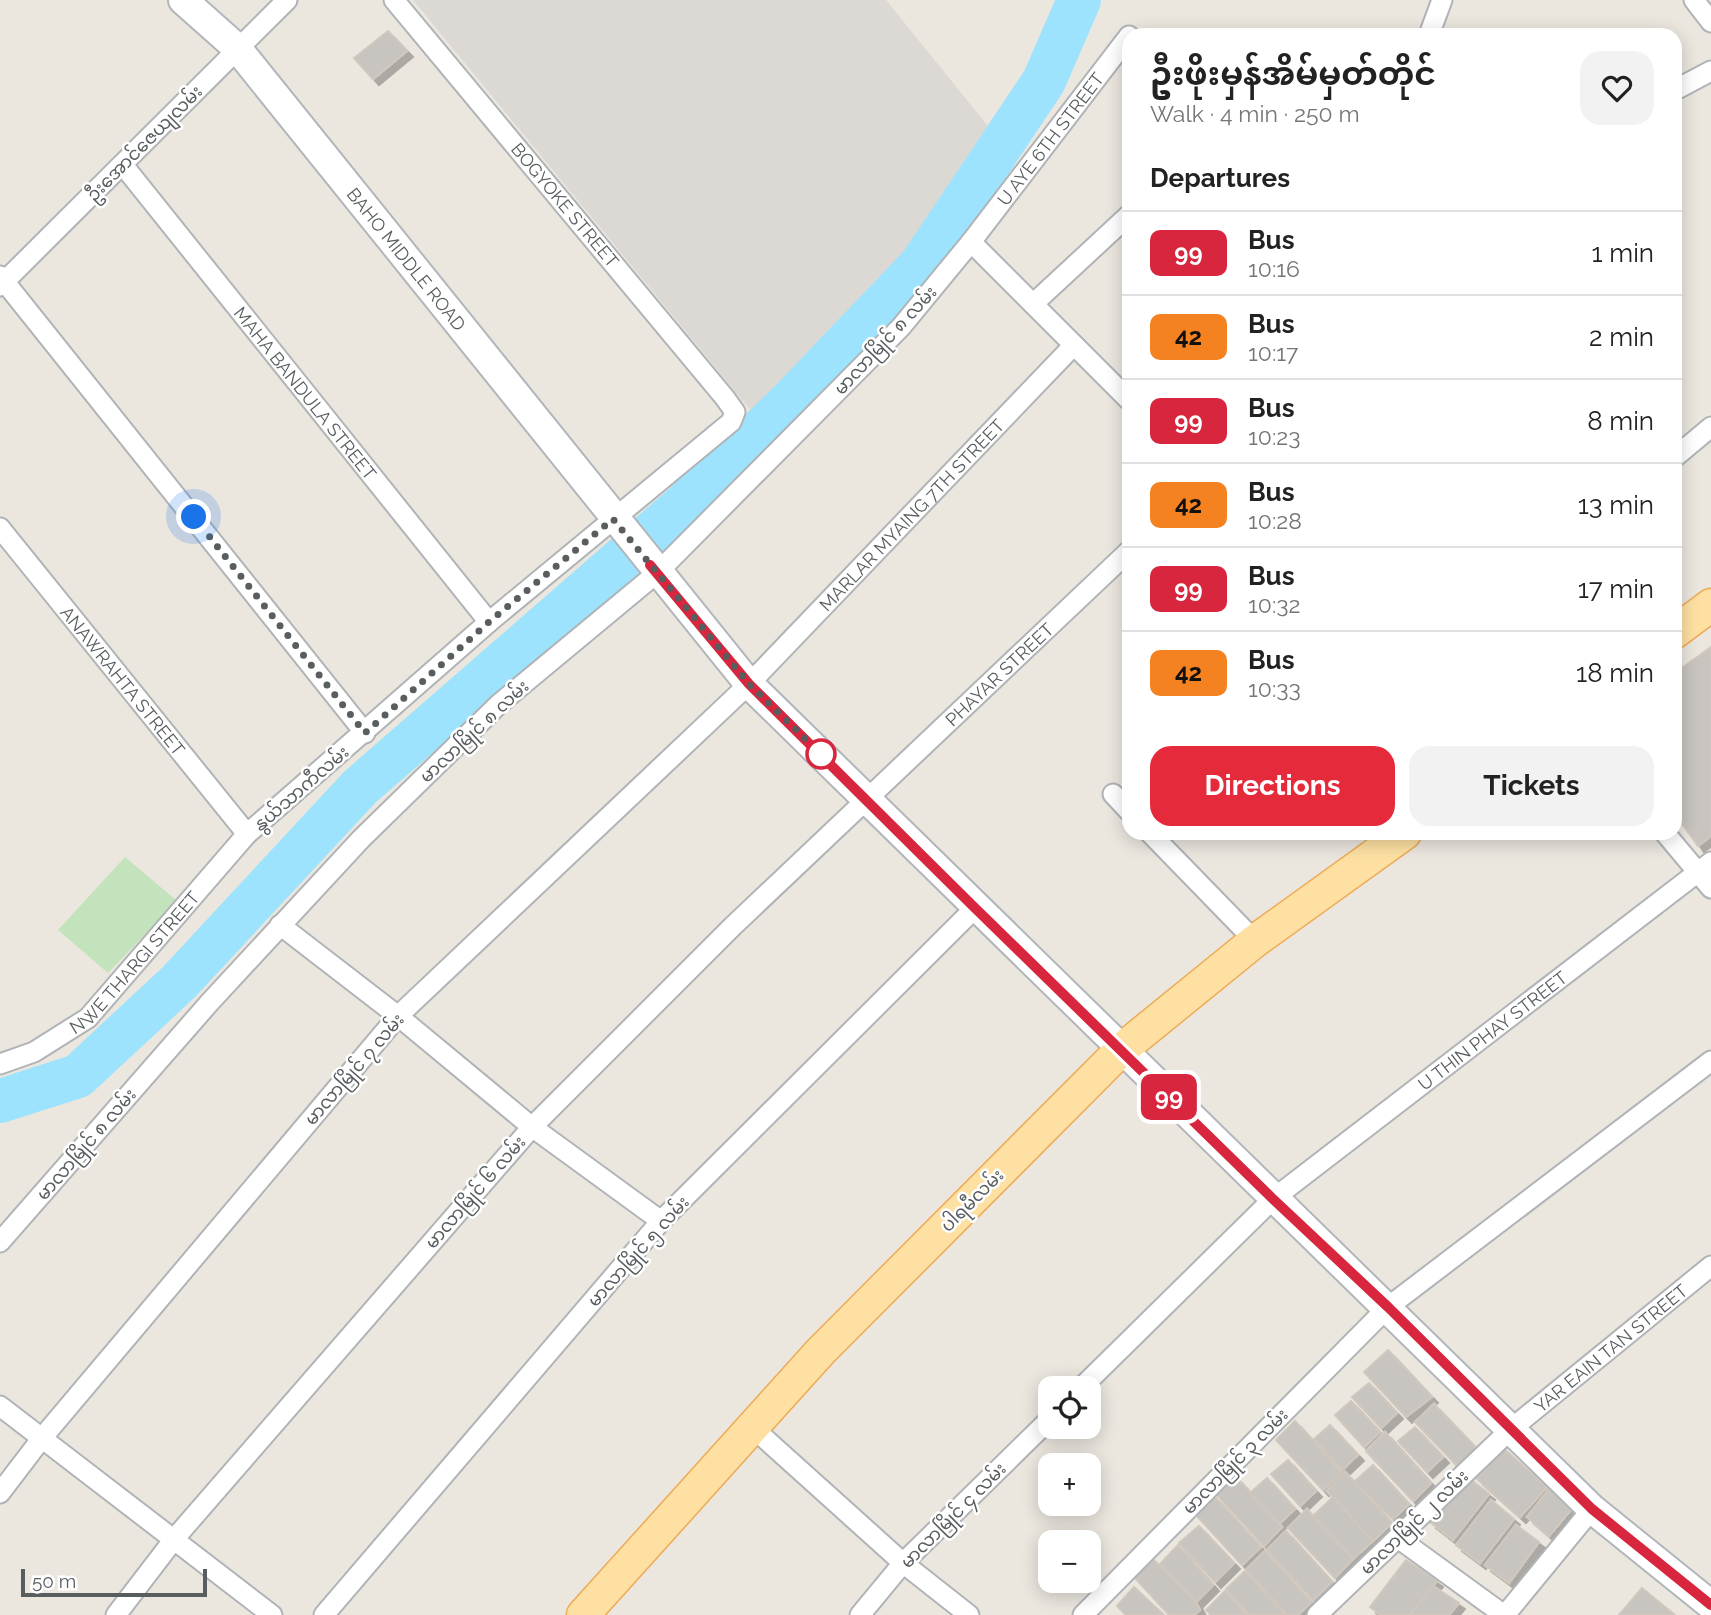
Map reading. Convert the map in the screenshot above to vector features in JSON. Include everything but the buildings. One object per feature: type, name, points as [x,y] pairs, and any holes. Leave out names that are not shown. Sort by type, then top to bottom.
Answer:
[{"type":"main road","points":[[1682,627],[1711,605]]},
{"type":"main road","name":"ပါရမီလမ်း","points":[[583,1615],[830,1341],[1121,1050],[1255,942],[1391,840]]},
{"type":"street","name":"BAHO MIDDLE ROAD","points":[[183,0],[237,48],[616,523],[749,684],[1592,1509],[1711,1605]]},
{"type":"street","name":"ဦးအောင်ဇေယျလမ်း","points":[[2,281],[123,165],[287,0]]},
{"type":"street","name":"BOGYOKE STREET","points":[[394,0],[734,412]]},
{"type":"street","points":[[1432,28],[1442,0]]},
{"type":"street","points":[[1694,0],[1711,22]]},
{"type":"street","name":"U AYE 6TH STREET","points":[[971,242],[1122,49]]},
{"type":"street","points":[[1682,86],[1711,71]]},
{"type":"street","name":"MAHA BANDULA STREET","points":[[123,165],[489,622]]},
{"type":"street","points":[[1033,304],[1122,221]]},
{"type":"street","points":[[971,242],[1122,389]]},
{"type":"street","name":"မာလာမြိုင် ၈ လမ်း","points":[[0,1242],[280,925],[361,839],[499,704],[654,569],[901,327],[971,242]]},
{"type":"street","points":[[2,281],[365,733]]},
{"type":"street","name":"MARLAR MYAING 7TH STREET","points":[[749,684],[1074,345]]},
{"type":"street","name":"နွယ်သာကီလမ်း","points":[[247,834],[489,622],[616,523],[731,422],[734,412]]},
{"type":"street","points":[[1682,451],[1711,427]]},
{"type":"street","name":"ANAWRAHTA STREET","points":[[0,528],[247,834]]},
{"type":"street","name":"PHAYAR STREET","points":[[866,798],[1122,558]]},
{"type":"street","name":"မာလာမြိုင် ၇ လမ်း","points":[[0,1493],[42,1438],[398,1016],[749,684]]},
{"type":"street","points":[[1113,794],[1122,804]]},
{"type":"street","name":"မာလာမြိုင် ၆ လမ်း","points":[[116,1615],[175,1538],[532,1127],[866,798]]},
{"type":"street","name":"NWE THARGI STREET","points":[[0,1064],[34,1052],[88,1018],[247,834]]},
{"type":"street","points":[[1157,840],[1255,942]]},
{"type":"street","points":[[1673,840],[1704,867],[1711,888]]},
{"type":"street","name":"U THIN PHAY STREET","points":[[1273,1199],[1704,867]]},
{"type":"street","name":"မာလာမြိုင် ၅ လမ်း","points":[[324,1615],[661,1221],[975,908]]},
{"type":"street","points":[[280,925],[398,1016],[532,1127],[661,1221]]},
{"type":"street","name":"မာလာမြိုင် ၃ လမ်း","points":[[1083,1615],[1388,1307],[1711,1061]]},
{"type":"street","points":[[1093,1376],[1273,1199]]},
{"type":"street","name":"YAR EAIN TAN STREET","points":[[1511,1429],[1711,1265]]},
{"type":"street","points":[[0,1406],[272,1615]]},
{"type":"street","points":[[751,1426],[904,1563],[969,1615]]},
{"type":"street","name":"မာလာမြိုင် ၂ လမ်း","points":[[1317,1615],[1511,1429]]},
{"type":"street","name":"မာလာမြိုင် ၄ လမ်း","points":[[860,1615],[904,1563],[1038,1431]]},
{"type":"street","points":[[1398,1538],[1504,1615],[1592,1509]]},
{"type":"shaded area","points":[[413,0],[886,0],[992,131],[913,250],[756,417]]},
{"type":"green space","points":[[125,857],[177,901],[108,973],[58,930]]},
{"type":"waterway","points":[[0,1101],[78,1076],[179,982],[360,787],[685,504],[792,400],[921,265],[1044,81],[1079,0]]},
{"type":"bus line","name":"99","points":[[650,565],[749,684],[975,908],[1273,1199],[1388,1307],[1592,1509],[1711,1605]]},
{"type":"route","points":[[194,517],[365,733],[489,622],[613,519],[749,684],[821,754]]}]
